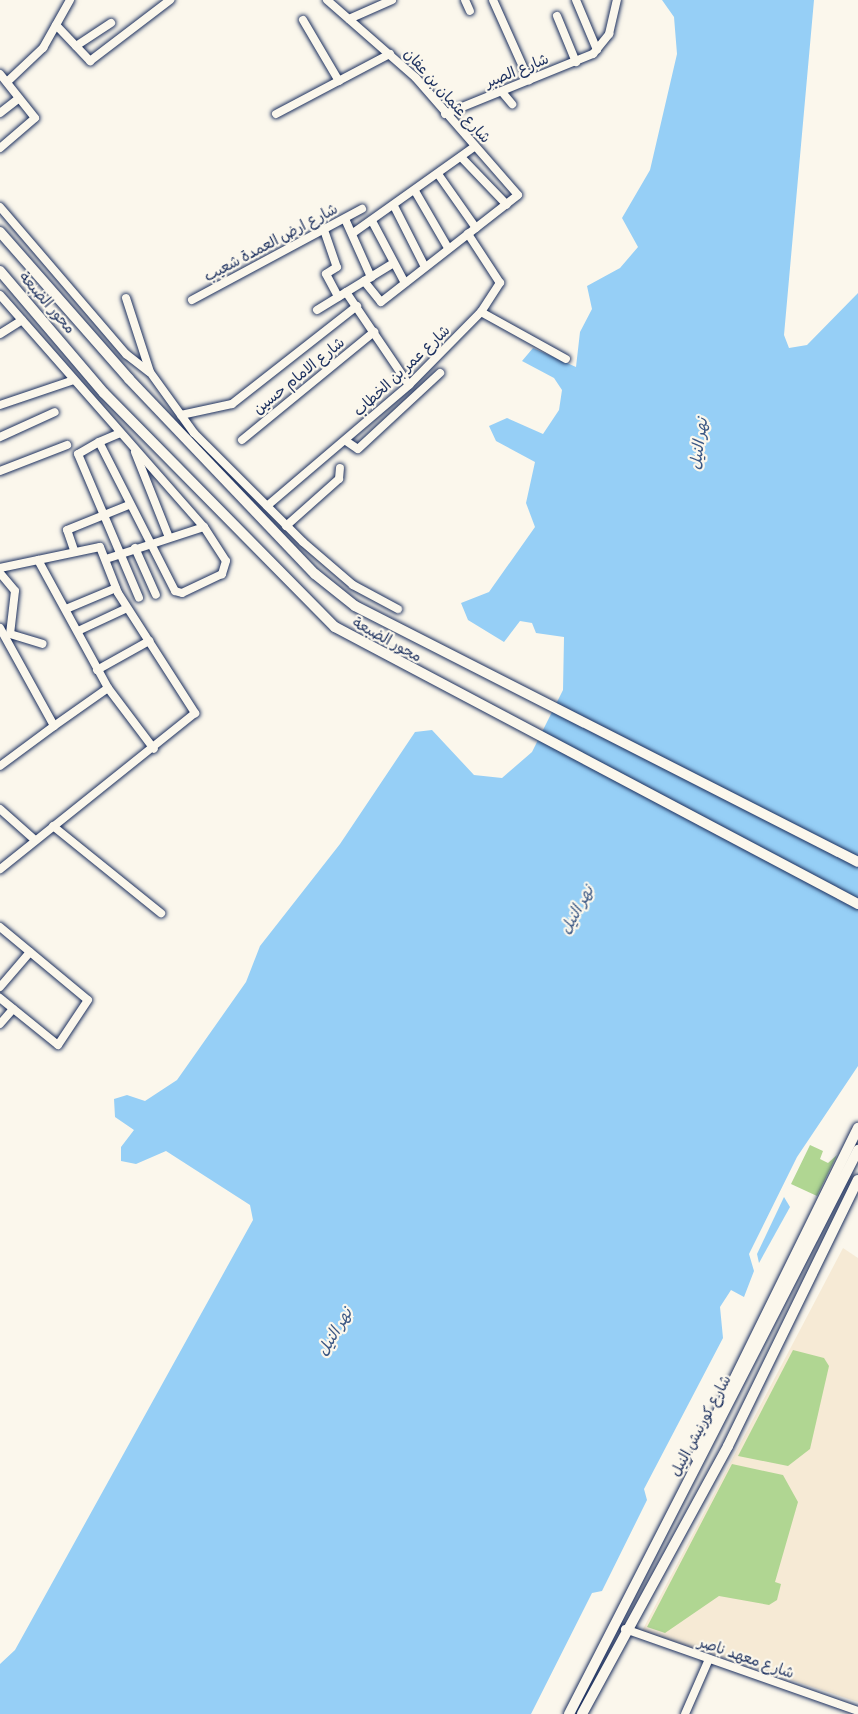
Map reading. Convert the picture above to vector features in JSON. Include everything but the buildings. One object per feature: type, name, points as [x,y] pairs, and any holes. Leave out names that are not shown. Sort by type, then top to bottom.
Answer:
[{"type":"highway","name":"محور الضبعة","points":[[0,232],[129,379],[315,574],[355,606],[858,862]]},
{"type":"highway","name":"محور الضبعة","points":[[0,271],[104,393],[335,627],[858,904]]},
{"type":"highway","points":[[686,1486],[742,1353],[858,1128]]},
{"type":"highway","name":"شارع كورنيش النيل","points":[[569,1714],[730,1404],[858,1150]]},
{"type":"highway","name":"شارع كورنيش النيل","points":[[582,1714],[625,1629],[728,1446],[858,1180]]},
{"type":"highway","points":[[730,1404],[744,1413]]},
{"type":"highway","points":[[713,1437],[721,1437],[728,1446]]},
{"type":"street","points":[[7,82],[38,54],[70,0]]},
{"type":"street","points":[[56,25],[90,61],[170,0]]},
{"type":"street","name":"شارع عثمان بن عفان","points":[[327,0],[390,54],[516,190],[516,198],[507,205]]},
{"type":"street","points":[[349,19],[392,0]]},
{"type":"street","points":[[465,0],[470,11]]},
{"type":"street","points":[[493,0],[529,80]]},
{"type":"street","points":[[576,0],[597,50]]},
{"type":"street","points":[[597,50],[609,34],[616,0]]},
{"type":"street","points":[[557,16],[576,62]]},
{"type":"street","points":[[303,20],[339,81]]},
{"type":"street","points":[[76,46],[111,23]]},
{"type":"street","name":"شارع الصبر","points":[[445,114],[576,62],[597,50]]},
{"type":"street","points":[[276,114],[390,54]]},
{"type":"street","points":[[0,74],[34,117],[0,148]]},
{"type":"street","points":[[502,92],[512,104]]},
{"type":"street","points":[[0,113],[19,98]]},
{"type":"street","points":[[353,233],[474,147]]},
{"type":"street","points":[[345,219],[353,233],[367,279],[381,302],[448,248],[507,205],[461,157]]},
{"type":"street","points":[[438,174],[476,228]]},
{"type":"street","points":[[415,191],[448,248]]},
{"type":"street","points":[[394,206],[425,267]]},
{"type":"street","points":[[0,207],[126,354],[150,372]]},
{"type":"street","name":"شارع ارض العمدة شعيب","points":[[192,300],[362,209]]},
{"type":"street","points":[[372,221],[392,264],[405,283]]},
{"type":"street","points":[[324,230],[337,267],[326,274],[338,297]]},
{"type":"street","name":"شارع عمر بن الخطاب","points":[[267,506],[409,385],[481,312],[500,283],[468,234]]},
{"type":"street","points":[[317,310],[392,264]]},
{"type":"street","points":[[346,292],[409,385]]},
{"type":"street","points":[[0,295],[118,434],[204,527],[220,549],[226,569],[182,593],[174,591],[99,442]]},
{"type":"street","points":[[126,298],[150,372],[180,415],[286,526],[353,585],[398,609]]},
{"type":"street","points":[[180,415],[232,404],[357,306]]},
{"type":"street","points":[[481,312],[566,359]]},
{"type":"street","points":[[0,334],[22,320]]},
{"type":"street","name":"شارع الامام حسين","points":[[242,440],[374,332]]},
{"type":"street","points":[[346,441],[358,449],[440,373]]},
{"type":"street","points":[[0,405],[74,381]]},
{"type":"street","points":[[0,438],[55,412]]},
{"type":"street","points":[[118,434],[78,453],[140,598]]},
{"type":"street","points":[[0,471],[67,445]]},
{"type":"street","points":[[134,450],[168,535]]},
{"type":"street","points":[[286,526],[339,479],[340,468]]},
{"type":"street","points":[[74,550],[66,531],[129,505]]},
{"type":"street","points":[[106,559],[168,535],[204,527]]},
{"type":"street","points":[[0,568],[98,546],[127,608],[195,713],[154,749],[0,868]]},
{"type":"street","points":[[135,548],[156,595]]},
{"type":"street","points":[[38,560],[108,688],[154,749]]},
{"type":"street","points":[[0,573],[15,591],[10,634],[42,644]]},
{"type":"street","points":[[66,609],[116,588]]},
{"type":"street","points":[[78,631],[127,608]]},
{"type":"street","points":[[0,628],[54,726]]},
{"type":"street","points":[[97,670],[149,641]]},
{"type":"street","points":[[0,766],[108,688]]},
{"type":"street","points":[[0,809],[35,840]]},
{"type":"street","points":[[53,826],[161,913]]},
{"type":"street","points":[[0,927],[88,1000],[59,1045],[0,998]]},
{"type":"street","points":[[0,987],[30,952]]},
{"type":"street","points":[[0,1024],[13,1009]]},
{"type":"street","name":"شارع معهد ناصر","points":[[625,1629],[841,1710],[858,1711]]},
{"type":"street","points":[[685,1714],[709,1659]]},
{"type":"shaded area","points":[[843,1248],[858,1258],[858,1702],[642,1631]]},
{"type":"green space","points":[[810,1145],[823,1151],[820,1159],[828,1163],[837,1155],[817,1196],[791,1184]]},
{"type":"green space","points":[[793,1350],[824,1358],[829,1366],[810,1449],[788,1466],[738,1456]]},
{"type":"green space","points":[[732,1464],[783,1475],[798,1502],[775,1582],[781,1584],[777,1600],[769,1605],[719,1596],[665,1633],[647,1627]]},
{"type":"water","name":"نهر النيل","points":[[662,0],[814,0],[784,335],[789,348],[807,345],[858,293],[858,1066],[797,1157],[749,1254],[754,1271],[744,1297],[731,1290],[720,1307],[723,1338],[644,1489],[647,1500],[602,1591],[592,1593],[531,1714],[0,1714],[0,1664],[15,1650],[253,1220],[250,1205],[166,1151],[136,1164],[121,1161],[121,1147],[134,1130],[115,1117],[114,1099],[127,1095],[145,1101],[177,1080],[246,982],[260,946],[340,844],[415,732],[432,730],[474,775],[502,778],[532,752],[563,690],[564,637],[536,633],[532,623],[520,621],[504,642],[468,620],[461,603],[489,592],[535,527],[526,503],[535,462],[496,441],[489,426],[507,418],[543,434],[559,410],[562,390],[554,378],[522,361],[533,348],[576,367],[580,332],[592,309],[587,286],[620,268],[638,247],[622,218],[650,170],[677,54],[674,17]]},
{"type":"water","points":[[784,1197],[790,1207],[759,1263],[757,1254]]}]
